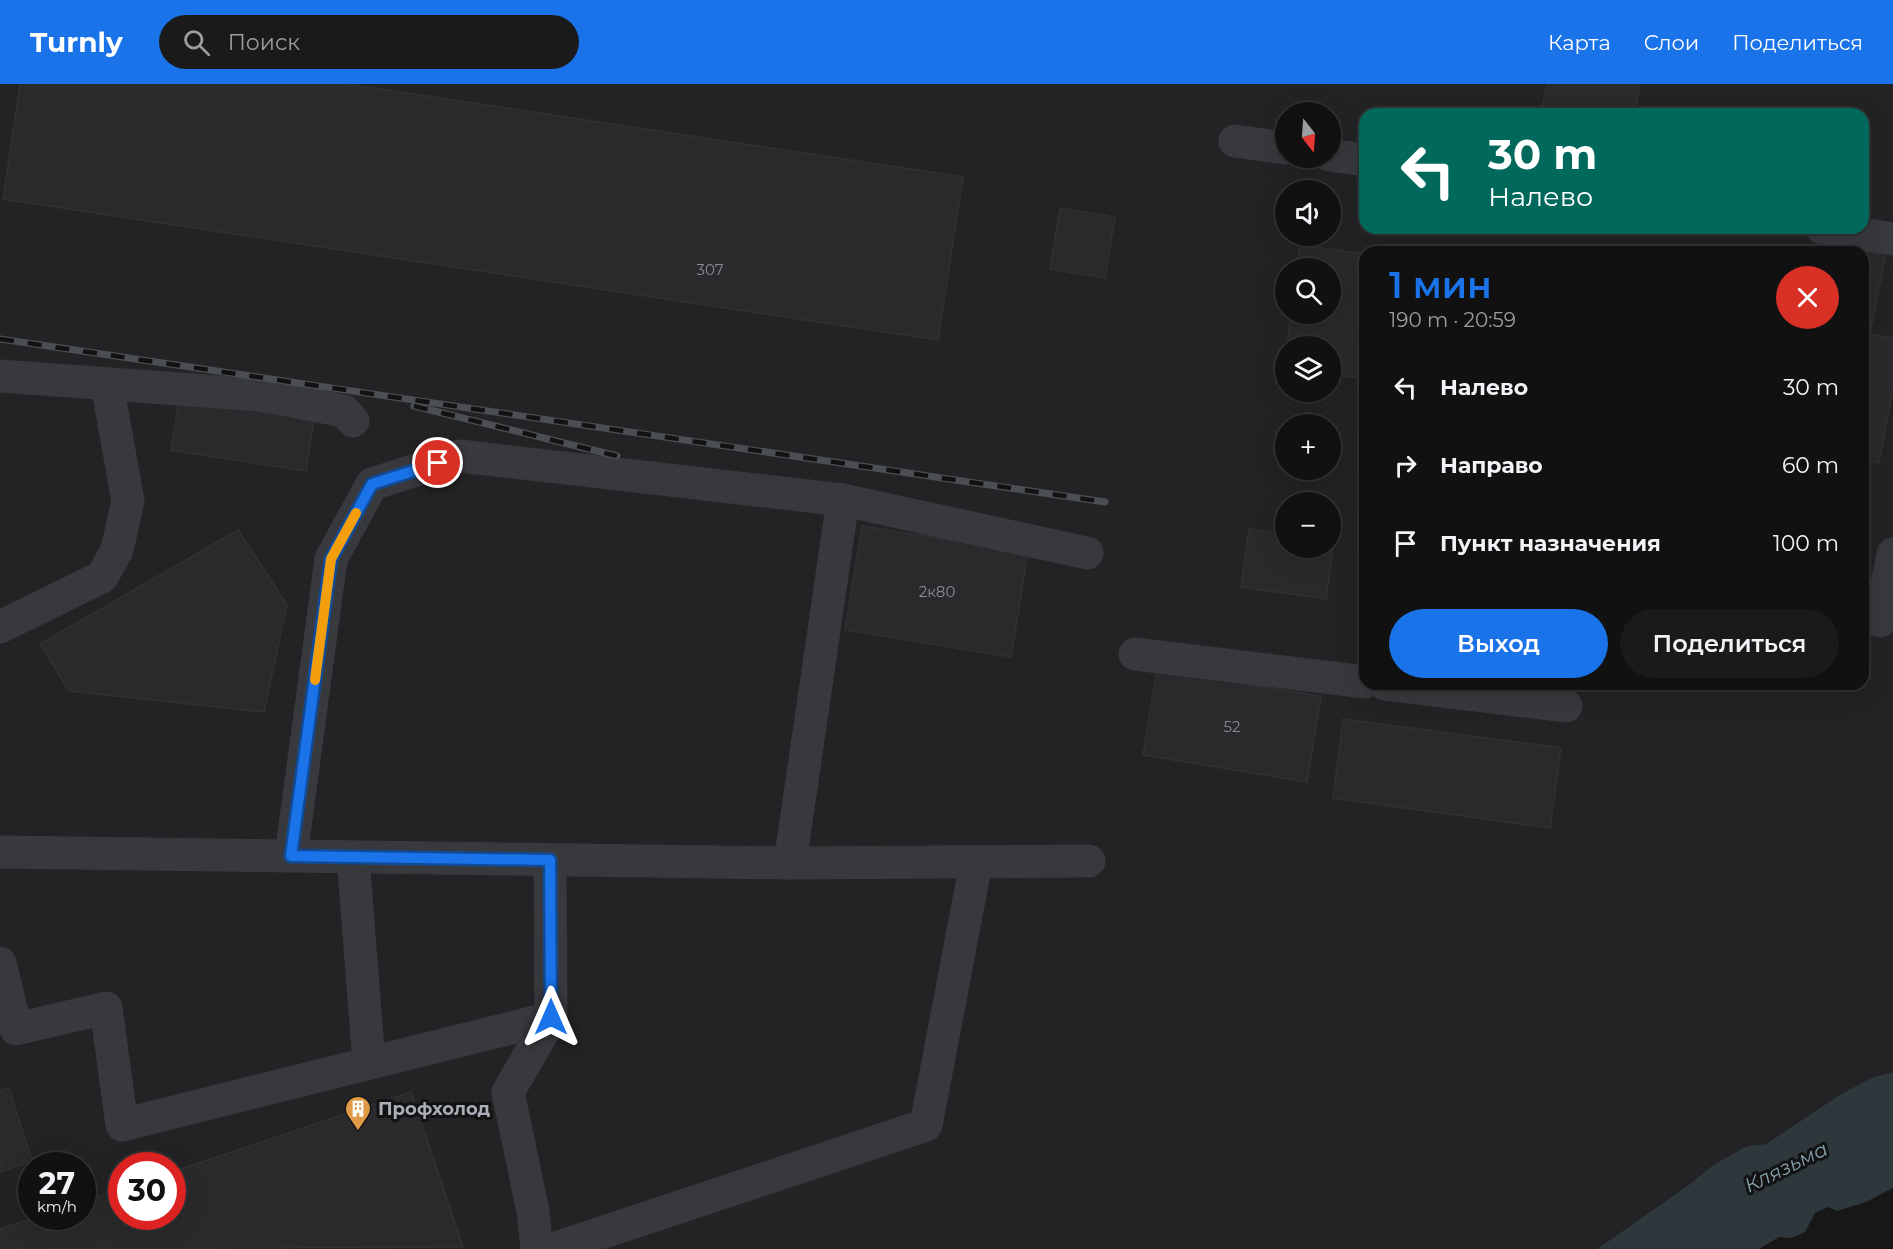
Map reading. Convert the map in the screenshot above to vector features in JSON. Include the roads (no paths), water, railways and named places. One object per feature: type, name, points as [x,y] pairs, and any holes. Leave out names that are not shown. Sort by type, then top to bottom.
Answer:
[{"type":"street","points":[[1235,141],[1275,146]]},
{"type":"street","points":[[1341,157],[1359,159]]},
{"type":"street","points":[[1861,234],[1893,239]]},
{"type":"street","points":[[0,376],[261,395],[344,411],[353,421]]},
{"type":"street","points":[[0,627],[102,578],[117,550],[128,501],[107,384]]},
{"type":"street","points":[[291,856],[331,559],[372,484],[460,456],[843,500],[1087,553]]},
{"type":"street","points":[[790,863],[843,500]]},
{"type":"street","points":[[1880,621],[1893,555]]},
{"type":"street","points":[[1135,654],[1359,681]]},
{"type":"street","points":[[1434,690],[1566,706]]},
{"type":"street","points":[[0,852],[790,863],[1089,861]]},
{"type":"street","points":[[353,857],[369,1063]]},
{"type":"street","points":[[537,1249],[533,1211],[508,1092],[551,1017],[550,860]]},
{"type":"street","points":[[553,1249],[926,1125],[976,863]]},
{"type":"street","points":[[0,963],[16,1029],[106,1008],[122,1125],[551,1017]]},
{"type":"water","name":"Клязьма","points":[[1893,1072],[1893,1188],[1866,1202],[1837,1211],[1828,1207],[1815,1213],[1805,1232],[1791,1238],[1779,1237],[1759,1249],[1597,1249],[1690,1184],[1713,1165],[1747,1146],[1766,1144],[1838,1096],[1871,1078]]},
{"type":"railway","points":[[0,339],[1105,502]]},
{"type":"railway","points":[[414,406],[617,456]]},
{"type":"place","name":"Профхолод","points":[[358,1132]]}]
